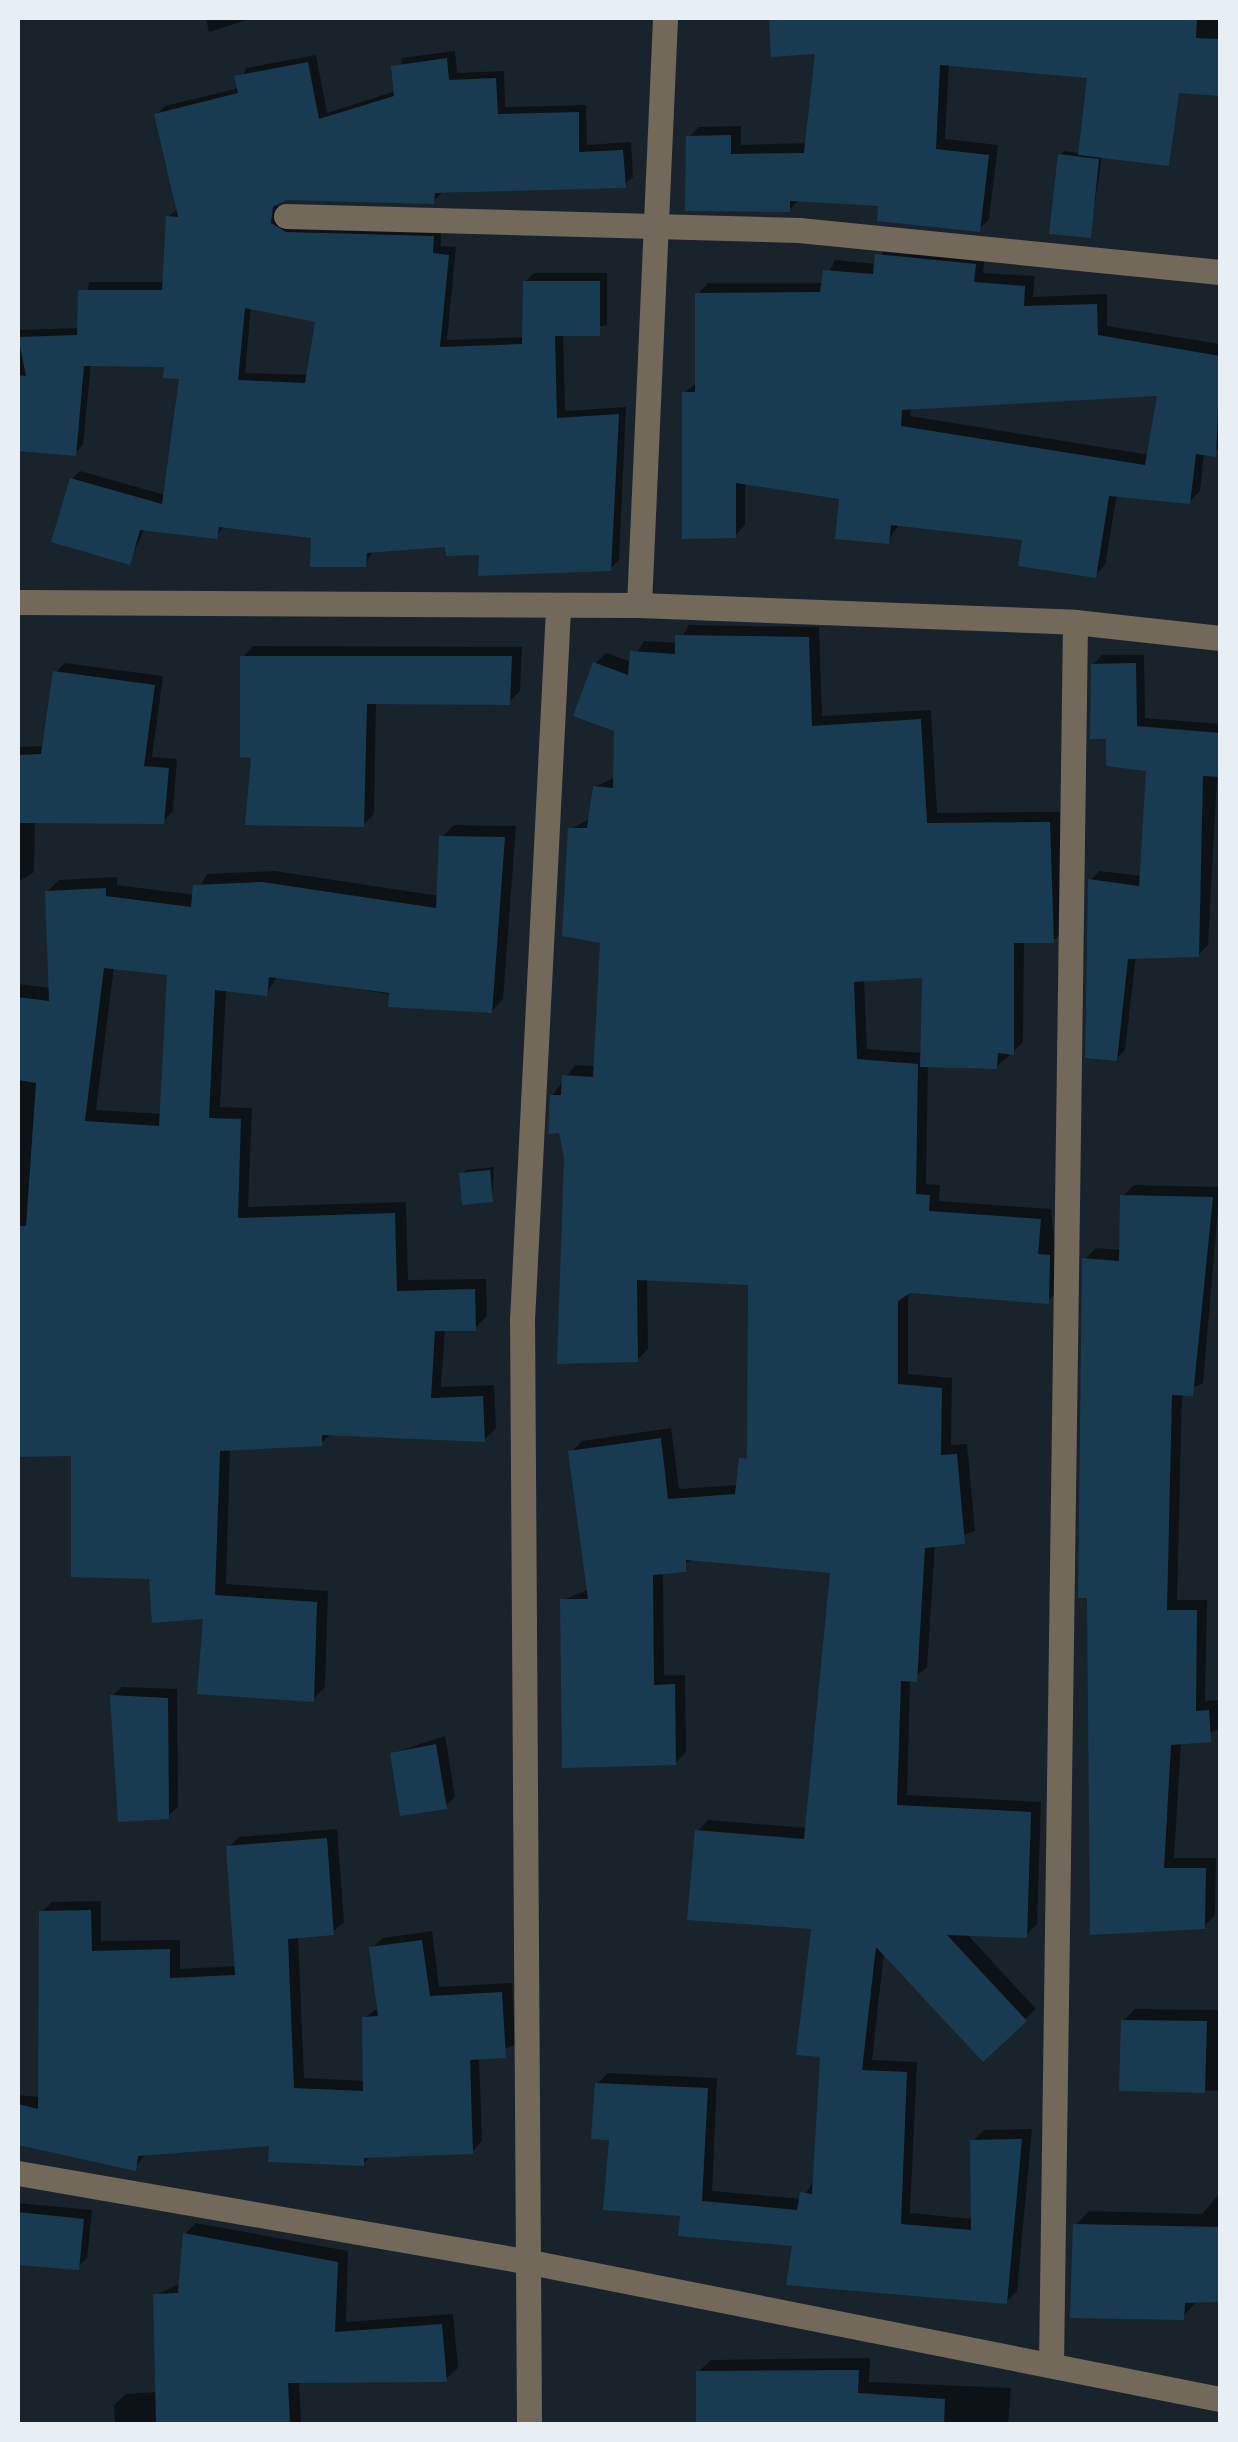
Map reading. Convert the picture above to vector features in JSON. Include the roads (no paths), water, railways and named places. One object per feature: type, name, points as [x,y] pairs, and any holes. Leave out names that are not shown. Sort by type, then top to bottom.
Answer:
[{"type":"street","points":[[639,605],[665,18]]},
{"type":"street","points":[[286,216],[799,230],[1220,272]]},
{"type":"street","points":[[18,602],[558,608],[639,605],[1075,622],[1220,638]]},
{"type":"street","points":[[529,2424],[522,1320],[558,608]]},
{"type":"street","points":[[1051,2365],[1075,622]]},
{"type":"street","points":[[18,2173],[530,2262],[1220,2399]]}]
